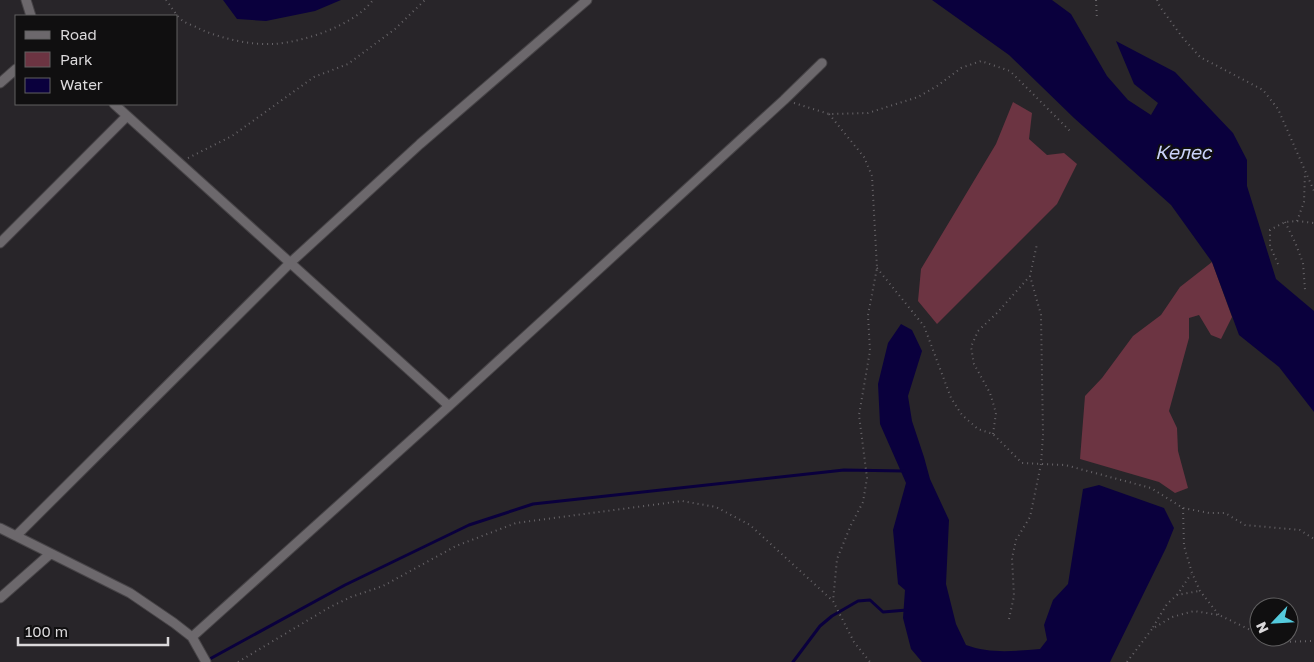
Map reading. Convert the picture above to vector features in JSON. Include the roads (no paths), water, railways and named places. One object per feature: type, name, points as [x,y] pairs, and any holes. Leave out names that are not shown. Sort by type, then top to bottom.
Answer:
[{"type":"street","points":[[26,0],[31,15]]},
{"type":"street","points":[[16,536],[290,263],[420,144],[587,0]]},
{"type":"street","points":[[192,637],[449,406],[784,100],[822,63]]},
{"type":"street","points":[[0,83],[15,70]]},
{"type":"street","points":[[115,105],[449,406]]},
{"type":"street","points":[[0,243],[127,116]]},
{"type":"street","points":[[0,528],[130,593],[192,637],[206,662]]},
{"type":"street","points":[[0,598],[50,554]]},
{"type":"water","points":[[223,0],[341,0],[315,11],[266,21],[237,19]]},
{"type":"water","name":"Келес","points":[[932,0],[1052,0],[1071,14],[1107,76],[1128,100],[1151,115],[1158,103],[1134,84],[1116,41],[1175,72],[1233,133],[1247,160],[1247,186],[1276,279],[1314,311],[1314,412],[1279,367],[1239,335],[1212,262],[1171,205],[1074,118],[1009,55]]},
{"type":"water","points":[[901,324],[912,330],[922,351],[908,396],[912,421],[930,479],[949,520],[946,584],[956,624],[966,645],[993,651],[1040,649],[1047,640],[1044,625],[1053,600],[1068,584],[1083,489],[1099,485],[1164,508],[1174,528],[1110,662],[922,662],[911,649],[903,618],[905,590],[898,584],[893,530],[906,483],[880,424],[878,384],[888,343]]},
{"type":"waterway","points":[[206,661],[345,585],[469,525],[533,504],[844,470],[904,471]]},
{"type":"waterway","points":[[793,662],[820,626],[832,616],[858,601],[870,600],[883,612],[907,610]]}]
